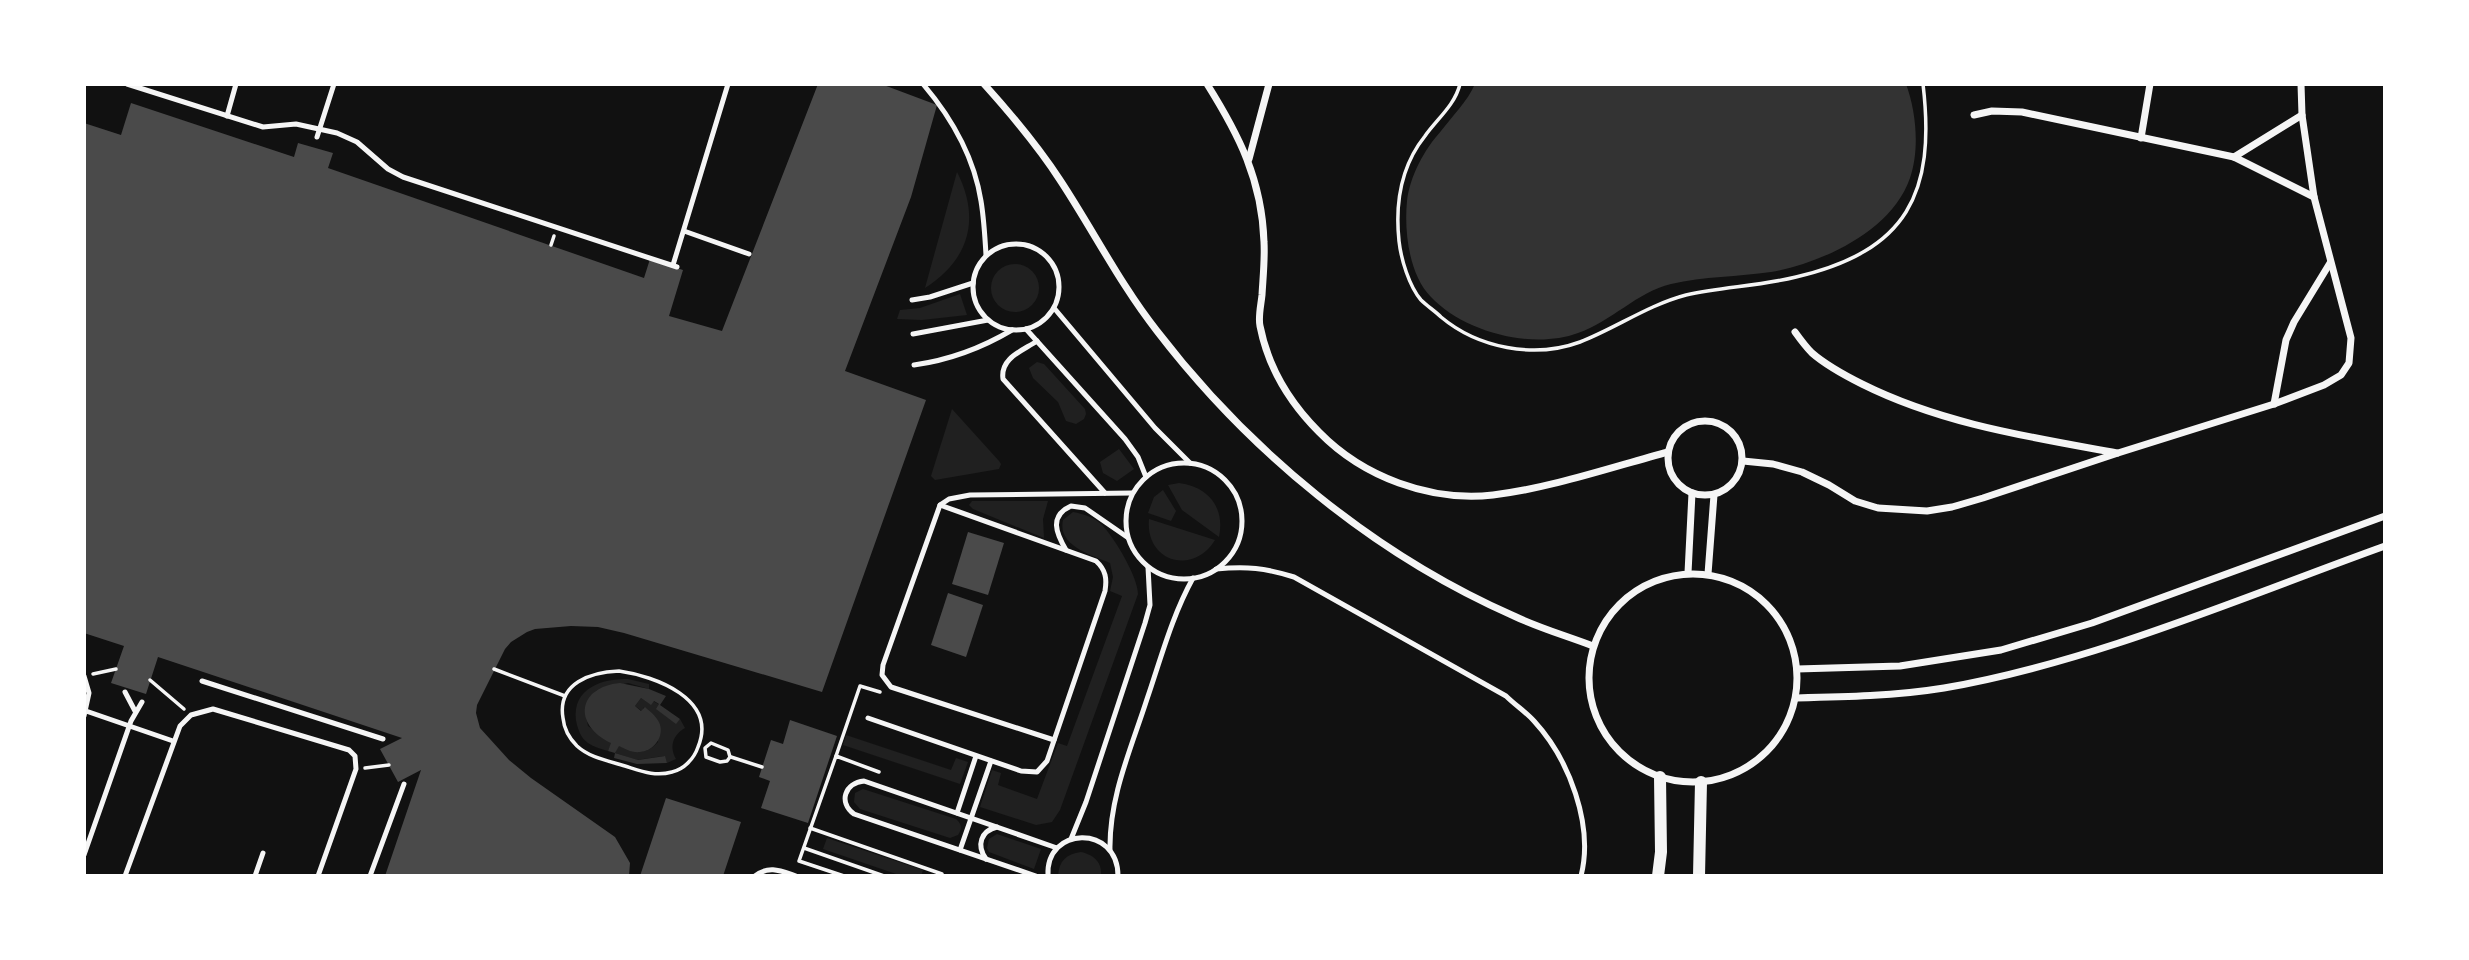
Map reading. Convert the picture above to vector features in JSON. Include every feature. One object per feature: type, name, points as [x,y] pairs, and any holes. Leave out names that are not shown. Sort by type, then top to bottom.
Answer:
[{"type":"street","points":[[984,84],[1006,108],[1059,179],[1156,331],[1248,433],[1342,514],[1397,553],[1454,587],[1515,617],[1593,646]]},
{"type":"street","points":[[1207,84],[1249,159],[1259,200],[1264,241],[1259,324],[1269,357],[1284,388],[1304,417],[1329,442],[1357,463],[1388,479],[1421,490],[1456,495],[1491,495],[1526,489],[1668,452]]},
{"type":"street","points":[[1249,159],[1269,84]]},
{"type":"street","points":[[2141,138],[2150,84]]},
{"type":"street","points":[[1743,461],[1773,464],[1801,472],[1855,501],[1878,508],[1927,510],[1952,507],[2274,404],[2324,385],[2341,375],[2349,363],[2351,338],[2314,197],[2302,115],[2301,84]]},
{"type":"street","points":[[1974,115],[2000,111],[2022,112],[2234,157],[2314,197]]},
{"type":"street","points":[[2234,157],[2302,115]]},
{"type":"street","points":[[2274,404],[2286,340],[2330,263]]},
{"type":"street","points":[[1795,332],[1810,351],[1832,368],[1881,393],[1934,414],[1989,429],[2118,453]]},
{"type":"street","points":[[1704,421],[1715,422],[1724,426],[1739,441],[1743,461],[1731,486],[1714,495],[1692,493],[1673,477],[1668,465],[1668,452],[1677,433],[1685,427],[1704,421]]},
{"type":"street","points":[[1688,573],[1692,493]]},
{"type":"street","points":[[1708,574],[1714,495]]},
{"type":"street","points":[[1797,669],[1900,666],[2001,650],[2092,623],[2385,516]]},
{"type":"street","points":[[1796,698],[1894,694],[1990,679],[2137,636],[2385,546]]},
{"type":"street","points":[[1688,573],[1708,574],[1742,585],[1770,606],[1789,635],[1797,669],[1796,698],[1784,730],[1762,756],[1734,774],[1701,782],[1660,777],[1625,757],[1600,725],[1588,686],[1593,646],[1610,614],[1637,589],[1661,579],[1688,573]]},
{"type":"street","points":[[1658,876],[1661,852],[1660,777]]},
{"type":"street","points":[[1699,876],[1701,782]]},
{"type":"lane","points":[[127,84],[263,127],[306,125],[344,136],[364,147],[388,169],[411,180],[675,266],[728,84]]},
{"type":"lane","points":[[154,93],[156,84]]},
{"type":"lane","points":[[227,116],[236,84]]},
{"type":"lane","points":[[317,137],[334,84]]},
{"type":"lane","points":[[923,84],[957,131],[972,165],[981,200],[986,256]]},
{"type":"lane","points":[[684,231],[749,254]]},
{"type":"lane","points":[[1011,244],[1037,249],[1048,258],[1059,282],[1059,295],[1054,308],[1037,325],[1012,330],[999,327],[979,310],[973,284],[979,264],[986,256],[1011,244]]},
{"type":"lane","points":[[912,300],[973,284]]},
{"type":"lane","points":[[1054,308],[1155,428],[1190,463]]},
{"type":"lane","points":[[913,334],[988,320]]},
{"type":"lane","points":[[1026,329],[1132,447],[1146,477]]},
{"type":"lane","points":[[914,365],[965,354],[990,344],[1012,330]]},
{"type":"lane","points":[[1037,341],[1007,361],[1003,367],[1003,379],[1104,493]]},
{"type":"lane","points":[[1216,569],[1230,557],[1238,542],[1242,524],[1241,507],[1234,490],[1222,477],[1207,467],[1174,463],[1159,468],[1146,477],[1132,493],[1125,522],[1136,554],[1148,567],[1177,578],[1193,578],[1216,569],[1244,566],[1294,577],[1506,696],[1535,722],[1559,757],[1576,791],[1584,832],[1581,876]]},
{"type":"lane","points":[[1054,740],[891,687],[883,680],[883,665],[940,505],[949,499],[970,495],[1132,493]]},
{"type":"lane","points":[[868,718],[1026,773],[1037,772],[1045,766],[1105,591],[1107,578],[1096,561],[940,505]]},
{"type":"lane","points":[[1066,550],[1057,535],[1056,521],[1059,514],[1071,506],[1085,508],[1128,537]]},
{"type":"lane","points":[[1071,839],[1086,802],[1145,623],[1150,605],[1148,567]]},
{"type":"lane","points":[[1110,850],[1112,810],[1117,790],[1177,611],[1193,578]]},
{"type":"lane","points":[[84,676],[89,693],[85,713],[173,741]]},
{"type":"lane","points":[[202,681],[383,738]]},
{"type":"lane","points":[[125,692],[135,710]]},
{"type":"lane","points":[[84,855],[135,710],[142,702]]},
{"type":"lane","points":[[125,876],[180,726],[191,715],[206,710],[221,710],[349,750],[355,756],[356,769],[318,876]]},
{"type":"lane","points":[[957,813],[976,756]]},
{"type":"lane","points":[[960,850],[991,761]]},
{"type":"lane","points":[[1036,876],[854,814],[846,807],[845,794],[851,785],[864,781],[1057,848]]},
{"type":"lane","points":[[370,876],[404,784]]},
{"type":"lane","points":[[986,859],[981,849],[982,837],[997,827]]},
{"type":"lane","points":[[1048,876],[1051,857],[1057,848],[1079,837],[1096,840],[1110,850],[1115,859],[1118,876]]},
{"type":"lane","points":[[255,876],[263,853]]},
{"type":"lane","points":[[755,876],[768,869],[796,876]]},
{"type":"path","points":[[1460,84],[1457,94],[1424,137],[1405,170],[1398,216],[1399,243],[1406,269],[1420,299],[1450,324],[1478,340],[1508,348],[1539,349],[1580,342],[1675,299],[1794,278],[1830,268],[1864,253],[1895,226],[1912,204],[1920,184],[1927,150],[1923,84]]},
{"type":"path","points":[[84,676],[116,669]]},
{"type":"path","points":[[494,669],[565,696]]},
{"type":"path","points":[[619,671],[649,678],[672,687],[695,708],[701,725],[699,746],[687,764],[661,775],[649,774],[596,757],[578,747],[566,731],[562,710],[565,696],[579,680],[598,673],[619,671]]},
{"type":"path","points":[[150,680],[191,715]]},
{"type":"path","points":[[836,756],[860,685],[886,694]]},
{"type":"path","points":[[705,748],[714,744],[728,750],[730,757]]},
{"type":"path","points":[[699,746],[705,748]]},
{"type":"path","points":[[705,748],[706,757],[720,762],[727,761],[730,757]]},
{"type":"path","points":[[730,757],[762,767]]},
{"type":"path","points":[[356,769],[389,765]]},
{"type":"path","points":[[810,828],[942,874],[941,876]]},
{"type":"path","points":[[803,848],[884,876]]},
{"type":"path","points":[[928,876],[930,870]]},
{"type":"shaded area","points":[[1475,84],[1906,84],[1915,130],[1913,167],[1901,197],[1888,214],[1872,229],[1833,252],[1791,268],[1771,272],[1671,284],[1647,293],[1602,322],[1578,333],[1560,338],[1520,338],[1480,328],[1461,320],[1431,297],[1413,265],[1407,239],[1407,201],[1415,173],[1429,146],[1464,103]]},
{"type":"shaded area","points":[[957,172],[968,206],[966,237],[952,265],[925,288]]},
{"type":"shaded area","points":[[1015,264],[1032,271],[1039,288],[1032,305],[1015,312],[998,305],[991,288],[998,271]]},
{"type":"shaded area","points":[[960,294],[967,315],[922,320],[897,319],[900,310],[920,308]]},
{"type":"shaded area","points":[[1037,362],[1044,364],[1085,409],[1084,419],[1076,424],[1066,421],[1058,402],[1033,378],[1029,368]]},
{"type":"shaded area","points":[[952,409],[999,461],[999,469],[935,480],[931,476]]},
{"type":"shaded area","points":[[1119,449],[1134,469],[1117,481],[1103,473],[1100,462]]},
{"type":"shaded area","points":[[1179,483],[1199,489],[1212,501],[1220,517],[1219,537],[1182,510],[1168,485]]},
{"type":"shaded area","points":[[1163,490],[1176,511],[1171,521],[1148,513],[1154,497]]},
{"type":"shaded area","points":[[972,501],[1048,501],[1043,519],[1044,538],[973,509],[969,505]]},
{"type":"shaded area","points":[[1073,512],[1100,523],[1108,532],[1130,568],[1138,594],[1060,810],[1052,822],[1036,825],[980,807],[992,770],[1001,773],[998,785],[1037,799],[1058,743],[1067,746],[1122,596],[1110,591],[1113,577],[1110,563],[1086,553],[1065,537],[1063,520]]},
{"type":"shaded area","points":[[1149,519],[1215,540],[1206,551],[1195,558],[1183,561],[1172,559],[1162,554],[1155,545],[1150,534]]},
{"type":"shaded area","points":[[628,679],[649,684],[649,689],[628,683],[597,690],[591,696],[587,704],[588,726],[612,743],[608,751],[590,744],[582,737],[577,725],[576,713],[582,695],[597,684]]},
{"type":"shaded area","points":[[620,683],[649,689],[666,696],[660,705],[680,719],[676,724],[656,709],[659,704],[654,701],[651,705],[641,698],[635,706],[641,711],[645,707],[657,719],[661,730],[658,740],[646,751],[634,752],[619,746],[615,753],[608,751],[611,743],[598,735],[586,717],[585,707],[595,691]]},
{"type":"shaded area","points":[[641,698],[650,704],[653,701],[660,705],[657,709],[676,723],[680,719],[685,728],[673,741],[676,759],[667,763],[664,756],[637,760],[615,753],[618,745],[644,751],[658,742],[644,707],[642,711],[635,706]]},
{"type":"shaded area","points":[[846,735],[951,770],[956,758],[968,762],[960,784],[843,745]]},
{"type":"shaded area","points":[[615,753],[638,760],[665,756],[667,763],[637,764],[614,758]]},
{"type":"shaded area","points":[[863,789],[956,819],[961,829],[958,835],[950,838],[860,809],[854,802],[855,793]]},
{"type":"shaded area","points":[[997,834],[1041,849],[1034,869],[989,852],[989,839]]},
{"type":"shaded area","points":[[827,838],[923,870],[921,876],[902,876],[823,849]]},
{"type":"shaded area","points":[[1081,852],[1096,860],[1101,876],[1058,876],[1064,859]]},
{"type":"building","points":[[818,84],[881,84],[937,105],[911,197],[845,371],[926,400],[822,692],[624,633],[598,627],[571,626],[535,629],[511,642],[477,705],[480,728],[509,760],[615,837],[630,863],[629,876],[385,876],[421,770],[398,782],[380,749],[402,738],[158,657],[146,694],[111,683],[124,646],[84,633],[84,123],[121,135],[131,103],[294,157],[298,143],[333,153],[328,168],[644,278],[650,259],[683,270],[669,316],[722,331]]},
{"type":"building","points":[[968,532],[1004,543],[988,595],[952,584]]},
{"type":"building","points":[[948,593],[983,605],[966,657],[931,645]]},
{"type":"building","points":[[790,720],[837,736],[808,823],[761,808],[770,781],[759,777],[771,740],[783,744]]},
{"type":"building","points":[[666,798],[741,822],[723,876],[640,876]]}]
